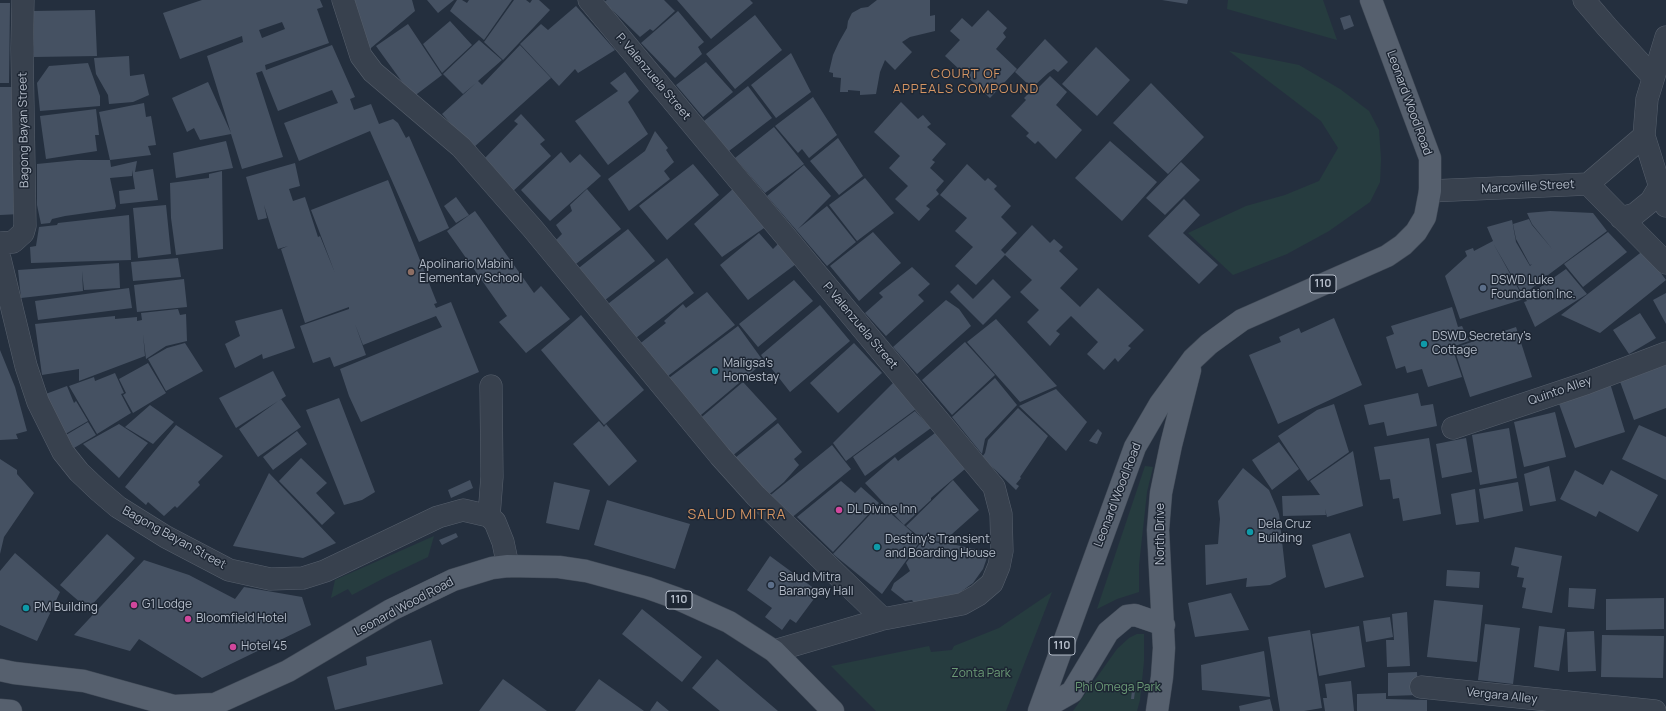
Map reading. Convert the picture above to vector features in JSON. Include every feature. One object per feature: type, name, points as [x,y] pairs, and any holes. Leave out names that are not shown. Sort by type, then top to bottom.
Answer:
[{"type":"main road","name":"Leonard Wood Road","points":[[1039,711],[1135,447],[1160,404],[1193,359],[1209,344],[1242,320],[1387,256],[1403,245],[1416,232],[1426,217],[1430,191],[1430,158],[1371,0]]},
{"type":"main road","name":"North Drive","points":[[1157,711],[1162,677],[1164,625],[1158,530],[1161,493],[1170,445],[1193,359]]},
{"type":"main road","points":[[1135,447],[1147,436],[1154,433],[1166,439],[1170,445]]},
{"type":"main road","name":"Leonard Wood Road","points":[[0,670],[14,674],[84,681],[174,706],[215,704],[288,671],[391,610],[453,580],[492,568],[508,566],[559,567],[580,570],[648,588],[676,598],[729,622],[774,651],[833,711]]},
{"type":"main road","points":[[1039,711],[1072,692],[1108,632],[1127,616],[1135,615],[1164,625]]},
{"type":"main road","points":[[0,710],[11,711]]},
{"type":"street","name":"Bagong Bayan Street","points":[[0,243],[14,242],[23,233],[25,226],[22,49],[23,0]]},
{"type":"street","points":[[343,0],[361,56],[373,72],[461,147],[533,229],[720,456],[756,496],[884,620]]},
{"type":"street","name":"P. Valenzuela Street","points":[[589,0],[994,487],[1001,514],[1002,533],[999,566],[992,583],[978,595],[962,604],[884,620],[774,651]]},
{"type":"street","points":[[1584,0],[1653,77]]},
{"type":"street","points":[[1666,37],[1647,99],[1644,136],[1666,206]]},
{"type":"street","points":[[1588,184],[1644,136]]},
{"type":"street","name":"Marcoville Street","points":[[1430,191],[1588,184],[1666,263]]},
{"type":"street","points":[[1621,218],[1635,214],[1651,201],[1660,186]]},
{"type":"street","name":"Bagong Bayan Street","points":[[0,259],[28,373],[38,402],[63,452],[79,472],[118,507],[166,537],[229,570],[270,579],[303,578],[325,571],[438,517],[463,510],[490,516]]},
{"type":"street","name":"Quinto Alley","points":[[1453,428],[1587,383],[1666,353]]},
{"type":"street","points":[[491,386],[492,477],[490,516],[495,522],[503,542],[508,566]]},
{"type":"street","name":"Vergara Alley","points":[[1421,687],[1655,711]]},
{"type":"green space","points":[[1228,0],[1323,0],[1337,40],[1227,9]]},
{"type":"green space","points":[[1229,51],[1299,65],[1340,89],[1369,111],[1379,130],[1381,159],[1380,182],[1370,202],[1329,231],[1287,254],[1233,275],[1188,233],[1246,206],[1285,195],[1319,181],[1338,148],[1321,121]]},
{"type":"green space","points":[[1145,466],[1153,467],[1147,492],[1139,565],[1139,592],[1117,599],[1097,609]]},
{"type":"green space","points":[[434,536],[428,557],[352,595],[348,589],[331,598],[335,580]]},
{"type":"green space","name":"Zonta Park","points":[[1052,592],[1006,711],[876,711],[831,666],[929,646],[931,652],[952,650],[954,646],[999,628]]},
{"type":"green space","name":"Phi Omega Park","points":[[1137,634],[1144,634],[1144,661],[1140,700],[1137,711],[1073,711],[1117,649],[1129,638]]},
{"type":"building","points":[[202,0],[320,0],[323,7],[317,9],[329,43],[265,65],[266,70],[332,45],[355,97],[350,99],[354,110],[371,104],[379,124],[393,119],[398,123],[406,138],[409,136],[449,228],[419,242],[370,131],[299,161],[284,123],[338,103],[332,90],[278,111],[262,71],[256,73],[283,157],[242,169],[231,134],[200,140],[194,128],[187,132],[172,98],[208,82],[231,133],[207,56],[243,42],[242,36],[180,59],[163,13]],"holes":[[[282,22],[285,29],[262,38],[259,30]]]},
{"type":"building","points":[[350,0],[412,0],[415,11],[365,53]]},
{"type":"building","points":[[427,0],[454,0],[438,13]]},
{"type":"building","points":[[457,0],[462,0],[467,3],[469,0],[512,0],[484,40],[450,11]]},
{"type":"building","points":[[514,0],[526,0],[530,3],[532,0],[539,0],[550,10],[503,60],[484,42]]},
{"type":"building","points":[[607,0],[664,0],[675,11],[653,31],[650,29],[640,37],[604,2]]},
{"type":"building","points":[[677,0],[750,0],[753,3],[711,39]]},
{"type":"building","points":[[877,0],[930,0],[930,16],[935,15],[935,31],[910,37],[902,42],[912,52],[895,70],[885,60],[880,72],[876,94],[860,95],[860,91],[848,90],[848,92],[840,92],[841,78],[833,77],[833,73],[829,72],[833,55],[847,28],[848,21],[852,13],[861,8],[868,7]]},
{"type":"building","points":[[1162,0],[1188,0],[1187,4]]},
{"type":"building","points":[[0,3],[10,3],[9,83],[0,83]]},
{"type":"building","points":[[576,6],[615,50],[578,73],[575,69],[559,86],[520,44],[541,24],[548,30]]},
{"type":"building","points":[[95,10],[97,56],[34,57],[33,11]]},
{"type":"building","points":[[988,10],[1007,28],[1003,33],[1006,37],[996,49],[1017,69],[990,98],[945,56],[960,40],[950,31],[962,18],[972,27]]},
{"type":"building","points":[[678,11],[704,42],[698,47],[702,54],[675,78],[641,43]]},
{"type":"building","points":[[755,15],[782,50],[735,89],[706,54]]},
{"type":"building","points":[[1350,15],[1354,26],[1344,30],[1340,18]]},
{"type":"building","points":[[450,21],[472,45],[442,73],[423,44]]},
{"type":"building","points":[[408,24],[442,75],[413,97],[376,46]]},
{"type":"building","points":[[1045,39],[1068,62],[1058,72],[1054,69],[1035,85],[1033,83],[1030,86],[1015,72]]},
{"type":"building","points":[[479,40],[502,60],[478,81],[482,85],[520,45],[551,78],[473,148],[442,114],[476,83],[463,94],[443,74]]},
{"type":"building","points":[[1096,47],[1130,80],[1097,116],[1062,84]]},
{"type":"building","points":[[791,53],[811,92],[776,118],[751,85]]},
{"type":"building","points":[[129,56],[130,76],[144,74],[149,95],[133,102],[109,104],[108,95],[96,74],[94,58]]},
{"type":"building","points":[[706,62],[733,92],[703,117],[676,85]]},
{"type":"building","points":[[88,63],[100,96],[100,106],[40,111],[37,83],[49,66]]},
{"type":"building","points":[[625,72],[639,91],[628,102],[648,134],[608,165],[575,121],[618,91],[610,83]]},
{"type":"building","points":[[1050,76],[1067,92],[1056,105],[1082,130],[1056,159],[1038,141],[1035,144],[1026,136],[1029,133],[1011,116],[1026,100],[1024,98],[1036,86],[1038,88]]},
{"type":"building","points":[[1151,83],[1204,137],[1168,174],[1113,123]]},
{"type":"building","points":[[748,86],[772,118],[729,151],[704,121]]},
{"type":"building","points":[[0,87],[12,87],[20,214],[0,215]]},
{"type":"building","points":[[813,97],[837,135],[809,158],[802,149],[798,153],[775,126]]},
{"type":"building","points":[[901,102],[918,119],[923,115],[931,124],[927,127],[946,144],[932,160],[935,162],[930,168],[944,181],[936,190],[939,194],[926,206],[930,209],[919,221],[895,199],[908,186],[889,168],[900,156],[874,132]]},
{"type":"building","points":[[144,103],[146,117],[151,116],[156,145],[148,146],[151,155],[110,160],[99,112]]},
{"type":"building","points":[[96,109],[99,135],[95,135],[97,151],[46,159],[40,116]]},
{"type":"building","points":[[521,114],[545,140],[540,144],[551,156],[511,193],[483,160],[518,124],[514,121]]},
{"type":"building","points":[[774,127],[804,164],[765,193],[735,158]]},
{"type":"building","points":[[655,131],[668,148],[666,150],[674,162],[664,171],[670,179],[629,211],[608,179],[645,151]]},
{"type":"building","points":[[838,138],[863,176],[839,195],[810,161]]},
{"type":"building","points":[[226,141],[233,168],[176,178],[173,153]]},
{"type":"building","points":[[1110,141],[1157,182],[1122,221],[1075,178]]},
{"type":"building","points":[[561,152],[570,163],[580,154],[601,176],[550,221],[521,190]]},
{"type":"building","points":[[77,160],[110,160],[111,167],[137,161],[135,172],[153,169],[158,200],[120,204],[119,191],[135,189],[132,170],[132,176],[110,178],[116,206],[115,209],[65,216],[52,219],[50,223],[41,224],[37,205],[37,164]]},
{"type":"building","points":[[1181,162],[1200,180],[1165,215],[1146,198]]},
{"type":"building","points":[[295,163],[300,186],[289,189],[293,201],[305,197],[318,237],[320,236],[335,273],[311,210],[388,180],[437,303],[434,304],[436,308],[451,302],[479,372],[361,422],[349,396],[340,369],[442,327],[436,316],[363,345],[355,324],[366,355],[334,367],[330,357],[313,363],[300,326],[349,309],[349,307],[305,323],[281,249],[288,246],[278,249],[264,205],[267,218],[258,220],[246,177]]},
{"type":"building","points":[[693,164],[719,195],[667,240],[639,206]]},
{"type":"building","points":[[967,164],[985,181],[988,178],[997,186],[994,189],[1011,206],[1001,217],[1017,233],[1001,250],[1005,254],[1032,225],[1050,243],[1054,239],[1063,247],[1059,251],[1078,269],[1060,288],[1080,307],[1098,288],[1144,330],[1128,346],[1131,348],[1118,362],[1115,358],[1104,370],[1087,354],[1098,342],[1071,316],[1056,331],[1060,334],[1050,346],[1027,322],[1039,310],[1020,292],[1032,280],[1005,255],[976,285],[955,266],[973,247],[955,231],[967,218],[940,195]]},
{"type":"building","points":[[804,165],[831,196],[798,229],[827,206],[856,242],[827,266],[767,196]]},
{"type":"building","points":[[222,171],[223,249],[176,255],[171,218],[170,183],[209,178],[209,174]]},
{"type":"building","points":[[865,178],[894,213],[857,241],[829,205]]},
{"type":"building","points":[[735,187],[767,226],[722,257],[694,224]]},
{"type":"building","points":[[587,189],[621,229],[572,267],[553,243],[562,234],[556,225],[572,211],[570,205]]},
{"type":"building","points":[[456,197],[469,215],[456,223],[444,206]]},
{"type":"building","points":[[1184,199],[1200,215],[1183,233],[1218,265],[1199,284],[1148,236]]},
{"type":"building","points":[[166,205],[171,254],[138,258],[133,208]]},
{"type":"building","points":[[475,211],[534,293],[541,286],[570,319],[526,353],[499,322],[507,316],[447,231]]},
{"type":"building","points":[[1550,211],[1593,213],[1607,231],[1540,281],[1538,276],[1540,282],[1523,295],[1493,243],[1524,299],[1460,319],[1445,276],[1467,256],[1465,251],[1473,248],[1474,251],[1493,241],[1487,227],[1512,220],[1516,242],[1530,266],[1532,264],[1530,265],[1516,239],[1513,224],[1529,219],[1532,225],[1553,250],[1532,224],[1527,213]]},
{"type":"building","points":[[129,215],[131,260],[31,263],[30,247],[36,246],[39,227],[57,225],[58,223]]},
{"type":"building","points":[[628,229],[655,261],[600,304],[575,271]]},
{"type":"building","points":[[873,232],[901,263],[859,301],[830,266]]},
{"type":"building","points":[[1608,232],[1627,252],[1583,287],[1564,264]]},
{"type":"building","points":[[759,233],[773,249],[781,241],[796,264],[748,300],[720,265]]},
{"type":"building","points":[[1644,250],[1666,280],[1600,333],[1561,315]]},
{"type":"building","points":[[178,258],[181,277],[133,281],[131,262]]},
{"type":"building","points":[[667,258],[694,293],[632,341],[604,307]]},
{"type":"building","points":[[119,263],[120,288],[84,290],[82,271],[83,291],[21,298],[18,270]]},
{"type":"building","points":[[912,267],[930,284],[918,295],[924,301],[886,336],[865,313],[883,297],[879,293]]},
{"type":"building","points":[[1566,269],[1587,294],[1535,327],[1524,302],[1527,301],[1525,298]]},
{"type":"building","points":[[184,279],[187,307],[137,312],[134,285]]},
{"type":"building","points":[[993,279],[1011,297],[983,325],[950,292],[958,284],[973,299]]},
{"type":"building","points":[[794,280],[813,301],[758,347],[739,324]]},
{"type":"building","points":[[129,288],[132,308],[38,320],[35,301]]},
{"type":"building","points":[[707,292],[735,325],[664,379],[637,346],[666,323],[664,321],[683,304],[686,308]]},
{"type":"building","points":[[1666,293],[1666,324],[1653,300]]},
{"type":"building","points":[[946,300],[959,309],[971,326],[917,374],[893,347]]},
{"type":"building","points":[[820,305],[850,341],[790,392],[761,355]]},
{"type":"building","name":"DSWD Secretary's Cottage","points":[[1452,307],[1458,327],[1462,326],[1469,341],[1452,347],[1462,377],[1428,387],[1422,369],[1407,373],[1405,366],[1396,369],[1386,337],[1394,334],[1391,326]]},
{"type":"building","points":[[178,309],[180,315],[186,314],[187,341],[166,346],[146,359],[143,334],[145,356],[79,381],[79,369],[42,375],[35,324],[115,316],[115,319],[137,317],[137,321],[142,320],[141,313]]},
{"type":"building","points":[[282,309],[295,348],[263,359],[262,354],[235,368],[225,344],[240,336],[235,321]]},
{"type":"building","points":[[1640,313],[1656,338],[1629,354],[1613,330]]},
{"type":"building","points":[[581,315],[644,390],[604,425],[541,350]]},
{"type":"building","points":[[1334,318],[1362,385],[1278,424],[1249,355],[1281,342],[1279,337],[1299,328],[1301,333]]},
{"type":"building","points":[[996,319],[1057,386],[1020,402],[967,342]]},
{"type":"building","name":"Maligsa's Homestay","points":[[738,326],[764,362],[695,420],[665,381]]},
{"type":"building","points":[[1516,327],[1532,377],[1470,397],[1454,348]]},
{"type":"building","points":[[965,342],[995,375],[952,415],[922,380]]},
{"type":"building","points":[[185,343],[203,371],[166,391],[148,359],[167,348]]},
{"type":"building","points":[[854,343],[882,373],[838,413],[810,383]]},
{"type":"building","points":[[0,350],[15,387],[27,431],[16,434],[18,439],[0,440]]},
{"type":"building","points":[[1666,357],[1666,408],[1634,420],[1618,376]]},
{"type":"building","points":[[148,363],[166,393],[133,413],[123,395],[126,393],[119,379]]},
{"type":"building","points":[[273,371],[286,396],[236,428],[219,398]]},
{"type":"building","points":[[115,373],[124,393],[121,394],[131,413],[97,434],[69,386],[94,377],[95,381]]},
{"type":"building","points":[[995,378],[1017,405],[985,439],[982,454],[952,417]]},
{"type":"building","points":[[1609,380],[1625,432],[1575,448],[1558,401]]},
{"type":"building","points":[[895,381],[916,409],[846,461],[833,443]]},
{"type":"building","points":[[743,382],[777,419],[731,457],[697,421]]},
{"type":"building","points":[[67,386],[74,403],[76,401],[88,421],[62,436],[43,395]]},
{"type":"building","points":[[1056,389],[1087,422],[1066,451],[1019,406]]},
{"type":"building","points":[[1418,393],[1421,406],[1433,404],[1437,426],[1387,436],[1384,422],[1369,425],[1364,405]]},
{"type":"building","points":[[339,398],[375,492],[362,500],[344,505],[306,410]]},
{"type":"building","points":[[281,399],[301,427],[258,457],[239,429]]},
{"type":"building","points":[[1334,404],[1349,452],[1308,481],[1278,436],[1317,410]]},
{"type":"building","points":[[150,405],[174,422],[153,444],[125,427]]},
{"type":"building","points":[[1018,408],[1048,436],[1020,477],[1021,478],[1016,484],[1019,486],[1016,490],[982,457],[985,453],[988,440]]},
{"type":"building","points":[[915,411],[931,428],[865,476],[853,457]]},
{"type":"building","points":[[1555,412],[1566,457],[1524,467],[1514,422]]},
{"type":"building","points":[[599,421],[604,427],[606,424],[637,461],[609,486],[573,444]]},
{"type":"building","points":[[88,422],[96,435],[74,448],[66,435]]},
{"type":"building","points":[[778,423],[802,452],[794,459],[799,465],[784,482],[766,497],[735,458]]},
{"type":"building","points":[[119,424],[148,443],[119,478],[83,444]]},
{"type":"building","points":[[176,425],[223,456],[198,482],[200,485],[177,508],[175,506],[164,516],[148,502],[146,505],[125,487]]},
{"type":"building","points":[[1639,425],[1666,437],[1666,480],[1622,459]]},
{"type":"building","points":[[1509,428],[1517,478],[1480,485],[1472,435]]},
{"type":"building","points":[[1098,429],[1102,433],[1097,444],[1089,441]]},
{"type":"building","points":[[297,431],[307,444],[273,470],[263,457]]},
{"type":"building","points":[[935,433],[965,469],[931,498],[931,500],[904,525],[865,483],[895,457],[898,461]]},
{"type":"building","points":[[1429,438],[1441,514],[1403,521],[1399,498],[1393,499],[1390,479],[1380,480],[1374,447]]},
{"type":"building","points":[[1466,438],[1472,472],[1442,478],[1436,444]]},
{"type":"building","points":[[1279,442],[1299,469],[1272,490],[1252,460]]},
{"type":"building","points":[[832,445],[851,469],[790,519],[767,498]]},
{"type":"building","points":[[1353,451],[1363,506],[1327,517],[1325,509],[1326,515],[1283,516],[1282,496],[1320,495],[1310,481]]},
{"type":"building","points":[[301,458],[327,483],[316,493],[335,513],[322,525],[279,481]]},
{"type":"building","points":[[0,459],[17,470],[17,474],[34,493],[4,537],[0,554]]},
{"type":"building","points":[[1549,466],[1556,501],[1530,506],[1524,474]]},
{"type":"building","name":"Dela Cruz Building","points":[[1243,468],[1269,490],[1279,514],[1286,577],[1270,585],[1246,587],[1247,578],[1206,585],[1205,545],[1218,544],[1220,519],[1218,501]]},
{"type":"building","points":[[1575,470],[1603,485],[1611,470],[1658,495],[1638,532],[1599,511],[1596,517],[1560,499]]},
{"type":"building","points":[[269,473],[336,543],[303,558],[233,546]]},
{"type":"building","points":[[470,480],[473,488],[451,498],[448,490]]},
{"type":"building","points":[[953,480],[979,510],[943,542],[923,540],[906,526]]},
{"type":"building","name":"DL Divine Inn","points":[[841,481],[855,493],[861,487],[879,503],[833,552],[797,517]]},
{"type":"building","points":[[554,482],[590,490],[579,530],[546,523]]},
{"type":"building","points":[[1518,482],[1523,511],[1484,519],[1479,489]]},
{"type":"building","points":[[1475,489],[1479,522],[1456,525],[1451,494]]},
{"type":"building","points":[[607,500],[690,524],[675,569],[594,545]]},
{"type":"building","name":"Destiny's Transient and Boarding House","points":[[880,504],[921,540],[882,594],[833,554]]},
{"type":"building","points":[[456,533],[458,537],[442,545],[439,540]]},
{"type":"building","points":[[1350,533],[1364,577],[1325,588],[1312,545]]},
{"type":"building","points":[[107,534],[135,558],[88,609],[60,585]]},
{"type":"building","points":[[922,541],[956,545],[989,552],[983,569],[973,583],[955,596],[915,604],[912,600],[905,601],[891,590],[894,583],[910,571],[906,563]]},
{"type":"building","points":[[1515,547],[1562,556],[1552,613],[1522,608],[1526,588],[1522,587],[1524,578],[1517,577],[1519,567],[1511,565]]},
{"type":"building","name":"PM Building","points":[[15,553],[60,592],[37,641],[0,625],[0,571]]},
{"type":"building","points":[[770,556],[819,592],[796,623],[790,619],[782,630],[765,617],[772,608],[747,590]]},
{"type":"building","points":[[144,560],[189,575],[235,599],[244,587],[302,597],[311,625],[202,678],[139,639],[130,651],[74,635]]},
{"type":"building","points":[[1447,570],[1480,572],[1479,588],[1446,586]]},
{"type":"building","points":[[1569,588],[1596,589],[1594,609],[1568,607]]},
{"type":"building","points":[[1231,593],[1249,630],[1195,637],[1188,603]]},
{"type":"building","points":[[1664,598],[1664,629],[1606,630],[1606,599]]},
{"type":"building","points":[[1434,600],[1483,605],[1477,662],[1427,657]]},
{"type":"building","points":[[642,609],[702,657],[682,682],[622,634]]},
{"type":"building","points":[[1407,612],[1410,666],[1387,667],[1386,640],[1394,640],[1392,614]]},
{"type":"building","points":[[1390,617],[1393,637],[1366,642],[1363,621]]},
{"type":"building","points":[[1485,624],[1520,628],[1513,684],[1478,680]]},
{"type":"building","points":[[1359,626],[1365,667],[1319,676],[1312,634]]},
{"type":"building","points":[[1539,626],[1565,629],[1559,671],[1534,667]]},
{"type":"building","points":[[1310,630],[1322,708],[1304,711],[1280,711],[1268,637]]},
{"type":"building","points":[[1594,631],[1596,671],[1568,672],[1567,632]]},
{"type":"building","points":[[1602,635],[1664,636],[1663,678],[1601,677]]},
{"type":"building","points":[[431,640],[443,684],[335,710],[327,677],[367,665],[366,657]]},
{"type":"building","points":[[1264,651],[1270,697],[1202,690],[1201,665]]},
{"type":"building","points":[[717,659],[778,711],[720,711],[692,688]]},
{"type":"building","points":[[1417,672],[1418,695],[1388,696],[1388,673]]},
{"type":"building","points":[[503,679],[547,711],[479,711]]},
{"type":"building","points":[[599,679],[644,711],[575,711]]},
{"type":"building","points":[[1351,681],[1354,711],[1325,711],[1323,698],[1327,698],[1325,684]]},
{"type":"building","points":[[1132,690],[1135,691],[1134,699],[1131,699]]},
{"type":"building","points":[[1386,693],[1386,699],[1427,700],[1427,711],[1357,711],[1357,694]]},
{"type":"building","points":[[1270,699],[1273,711],[1240,711],[1239,706]]},
{"type":"building","points":[[657,701],[669,711],[650,711]]},
{"type":"place","name":"Apolinario Mabini Elementary School","points":[[411,272]]},
{"type":"place","name":"DSWD Luke Foundation Inc.","points":[[1483,288]]},
{"type":"place","name":"DSWD Secretary's Cottage","points":[[1424,344]]},
{"type":"place","name":"Maligsa's Homestay","points":[[715,371]]},
{"type":"place","name":"DL Divine Inn","points":[[839,510]]},
{"type":"place","name":"Dela Cruz Building","points":[[1250,532]]},
{"type":"place","name":"Destiny's Transient and Boarding House","points":[[877,547]]},
{"type":"place","name":"Salud Mitra Barangay Hall","points":[[771,585]]},
{"type":"place","name":"G1 Lodge","points":[[134,605]]},
{"type":"place","name":"PM Building","points":[[26,608]]},
{"type":"place","name":"Bloomfield Hotel","points":[[188,619]]},
{"type":"place","name":"Hotel 45","points":[[233,647]]},
{"type":"district","name":"COURT OF APPEALS COMPOUND","points":[[966,82]]},
{"type":"district","name":"SALUD MITRA","points":[[737,515]]}]
